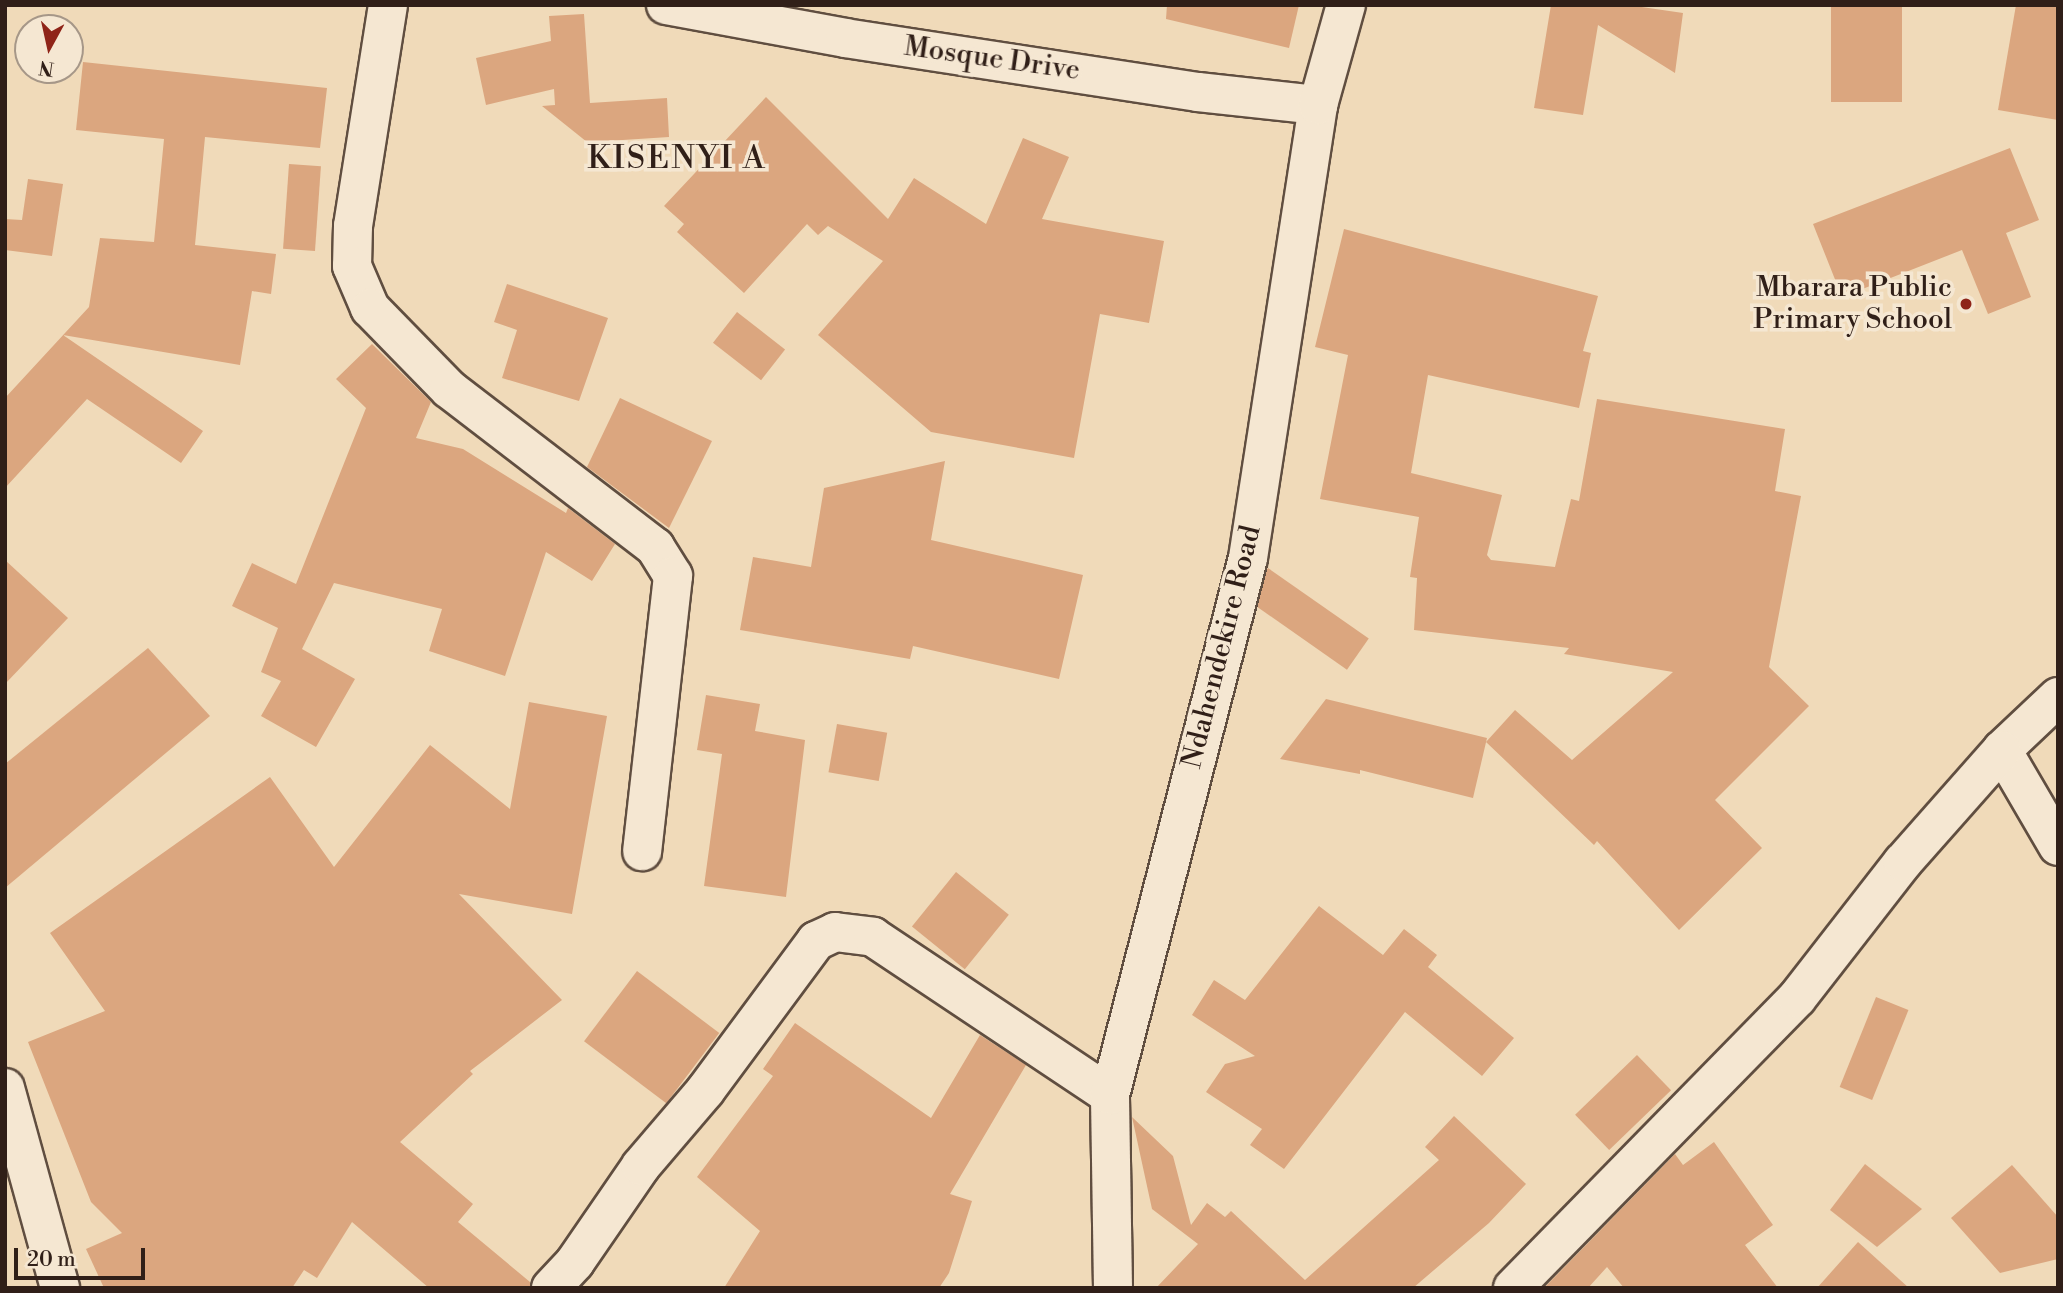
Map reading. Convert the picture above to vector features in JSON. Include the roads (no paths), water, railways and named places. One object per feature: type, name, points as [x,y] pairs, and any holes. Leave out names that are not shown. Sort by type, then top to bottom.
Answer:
[{"type":"street","points":[[388,5],[353,226],[352,265],[370,308],[449,389],[655,547],[673,576],[642,851]]},
{"type":"street","name":"Mosque Drive","points":[[666,5],[845,38],[1198,92],[1318,105]]},
{"type":"street","name":"Ndahendekire Road","points":[[1113,1288],[1110,1095],[1248,558],[1318,105],[1346,5]]},
{"type":"street","points":[[1513,1288],[1797,998],[1903,862],[2002,750],[2058,697]]},
{"type":"street","points":[[2002,750],[2058,846]]},
{"type":"street","points":[[551,1288],[575,1262],[640,1166],[705,1091],[816,941],[835,932],[873,937],[1110,1095]]},
{"type":"street","points":[[5,1088],[60,1288]]},
{"type":"place","name":"Mbarara Public Primary School","points":[[1966,304]]},
{"type":"district","name":"KISENYI A","points":[[677,158]]}]
